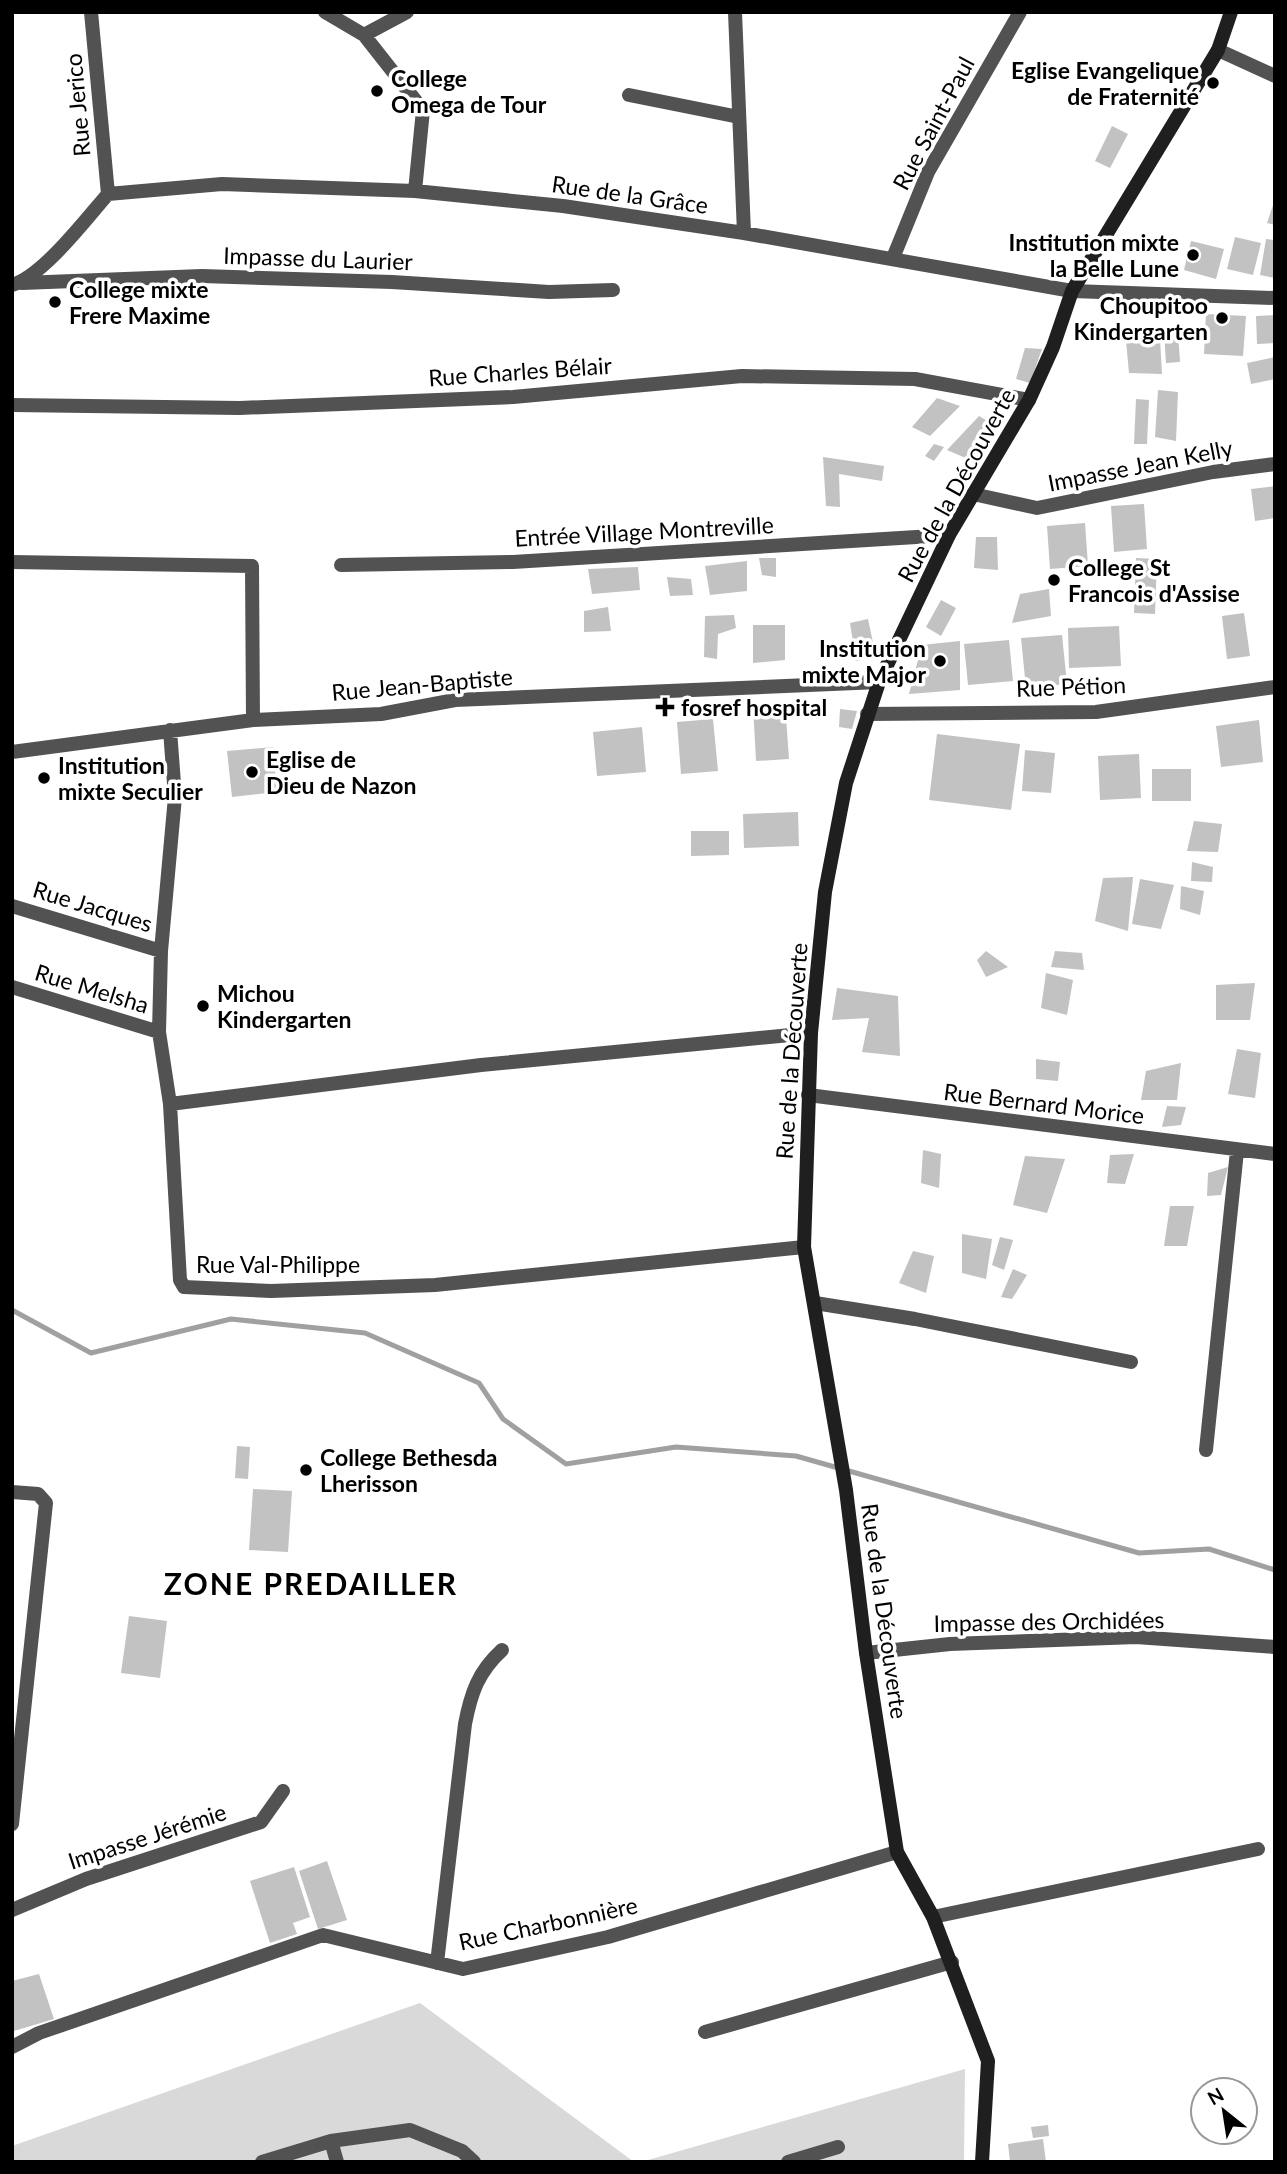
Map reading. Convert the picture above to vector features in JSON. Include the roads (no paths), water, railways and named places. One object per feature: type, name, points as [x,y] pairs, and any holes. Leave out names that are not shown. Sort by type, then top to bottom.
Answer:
[{"type":"street","name":"Rue Jerico","points":[[91,12],[108,194]]},
{"type":"street","points":[[325,12],[364,35],[423,110],[415,191]]},
{"type":"street","points":[[364,35],[407,12]]},
{"type":"street","points":[[735,12],[744,233]]},
{"type":"street","name":"Rue Saint-Paul","points":[[893,258],[928,172],[1020,12]]},
{"type":"street","name":"Rue de la Découverte","points":[[982,2162],[988,2061],[933,1917],[897,1852],[866,1653],[846,1490],[816,1303],[804,1247],[811,1033],[825,892],[846,782],[879,682],[949,535],[1029,400],[1053,347],[1072,291],[1219,50],[1231,12]]},
{"type":"street","points":[[1219,50],[1275,76]]},
{"type":"street","points":[[629,95],[739,117]]},
{"type":"street","name":"Rue de la Grâce","points":[[108,194],[222,184],[415,191],[562,206],[744,233],[1072,291],[1275,298]]},
{"type":"street","points":[[17,284],[61,247],[108,194]]},
{"type":"street","name":"Impasse du Laurier","points":[[17,284],[202,276],[392,282],[549,292],[613,290]]},
{"type":"street","name":"Rue Charles Bélair","points":[[12,405],[240,408],[513,397],[743,376],[915,379],[1029,400]]},
{"type":"street","name":"Impasse Jean Kelly","points":[[973,494],[1037,509],[1213,472],[1275,464]]},
{"type":"street","name":"Entrée Village Montreville","points":[[341,565],[513,562],[949,535]]},
{"type":"street","points":[[12,562],[253,566],[253,720]]},
{"type":"street","name":"Rue Jean-Baptiste","points":[[12,752],[253,720],[381,714],[455,700],[879,682]]},
{"type":"street","name":"Rue Pétion","points":[[867,714],[1096,712],[1275,687]]},
{"type":"street","name":"Rue Val-Philippe","points":[[170,730],[175,797],[161,951],[159,1032],[170,1104],[180,1280],[184,1287],[271,1291],[435,1285],[804,1247]]},
{"type":"street","name":"Rue Jacques","points":[[12,906],[161,951]]},
{"type":"street","name":"Rue Melsha","points":[[12,987],[159,1032]]},
{"type":"street","points":[[170,1104],[481,1065],[811,1033]]},
{"type":"street","name":"Rue Bernard Morice","points":[[808,1096],[1275,1154]]},
{"type":"street","points":[[1206,1450],[1237,1151]]},
{"type":"street","points":[[816,1303],[915,1318],[1131,1362]]},
{"type":"street","points":[[12,1492],[38,1494],[46,1503],[17,1725],[12,1825]]},
{"type":"street","name":"Impasse des Orchidées","points":[[866,1653],[950,1644],[1136,1637],[1275,1647]]},
{"type":"street","points":[[437,1963],[464,1724],[472,1690],[484,1666],[502,1650]]},
{"type":"street","name":"Impasse Jérémie","points":[[12,1910],[86,1879],[261,1822],[283,1791]]},
{"type":"street","points":[[933,1917],[1258,1849]]},
{"type":"street","name":"Rue Charbonnière","points":[[12,2047],[39,2032],[323,1935],[463,1969],[608,1937],[897,1852]]},
{"type":"street","points":[[705,2032],[951,1962]]},
{"type":"street","points":[[262,2162],[331,2141],[410,2130],[462,2151],[474,2162]]},
{"type":"street","points":[[331,2141],[337,2162]]},
{"type":"street","points":[[788,2162],[838,2147]]},
{"type":"waterway","points":[[12,1310],[91,1353],[231,1319],[365,1333],[479,1383],[503,1419],[566,1464],[676,1447],[796,1456],[1139,1553],[1209,1549],[1275,1570]]},
{"type":"place","name":"Eglise Evangelique de Fraternité","points":[[1213,83]]},
{"type":"place","name":"College Omega de Tour","points":[[377,91]]},
{"type":"place","name":"Institution mixte la Belle Lune","points":[[1193,255]]},
{"type":"place","name":"College mixte Frere Maxime","points":[[55,302]]},
{"type":"place","name":"Choupitoo Kindergarten","points":[[1222,318]]},
{"type":"place","name":"College St Francois d'Assise","points":[[1054,580]]},
{"type":"place","name":"Institution mixte Major","points":[[940,661]]},
{"type":"place","name":"fosref hospital","points":[[665,707]]},
{"type":"place","name":"Eglise de Dieu de Nazon","points":[[252,772]]},
{"type":"place","name":"Institution mixte Seculier","points":[[44,778]]},
{"type":"place","name":"Michou Kindergarten","points":[[203,1006]]},
{"type":"place","name":"College Bethesda Lherisson","points":[[306,1470]]},
{"type":"district","name":"ZONE PREDAILLER","points":[[311,1583]]}]
